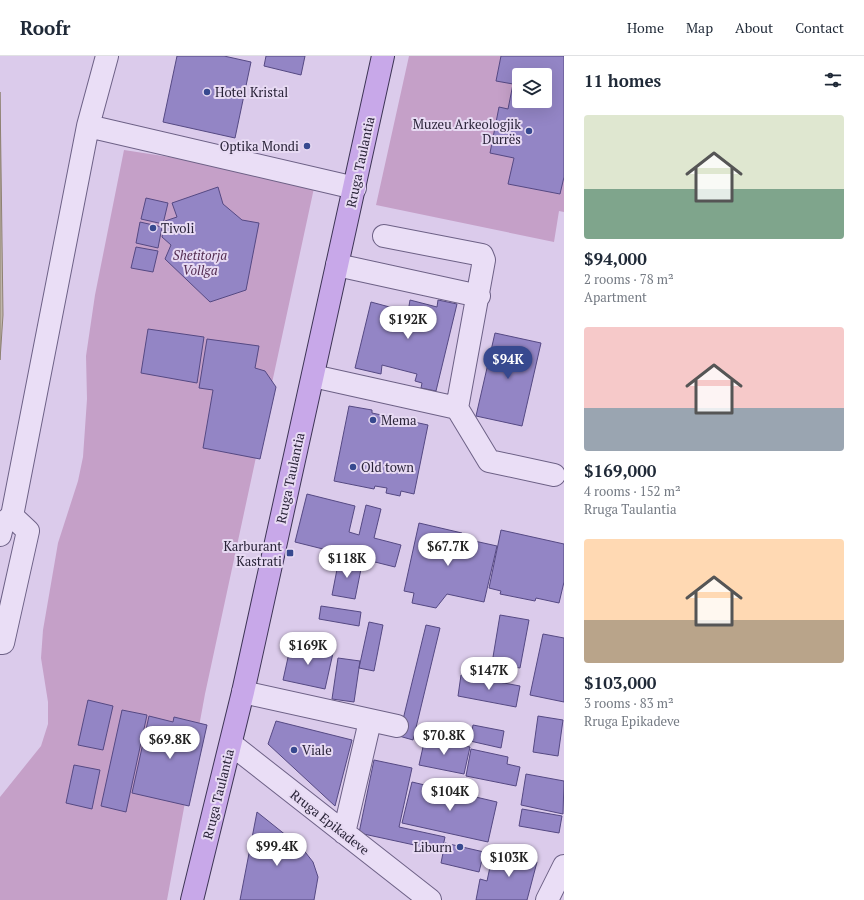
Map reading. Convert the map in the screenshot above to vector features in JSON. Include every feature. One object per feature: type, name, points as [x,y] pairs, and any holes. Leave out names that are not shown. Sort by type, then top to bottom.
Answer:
[{"type":"main road","name":"Rruga Taulantia","points":[[192,900],[243,692],[384,56]]},
{"type":"street","points":[[0,534],[3,523],[12,516],[88,126],[107,56]]},
{"type":"street","points":[[88,126],[355,188]]},
{"type":"street","points":[[384,236],[482,255],[484,260],[479,296],[457,408],[489,461],[554,475]]},
{"type":"street","points":[[337,265],[479,296]]},
{"type":"street","points":[[313,376],[457,408]]},
{"type":"street","points":[[0,643],[3,643],[28,531],[12,516]]},
{"type":"street","points":[[243,692],[397,726]]},
{"type":"street","points":[[344,833],[370,720]]},
{"type":"street","name":"Rruga Epikadeve","points":[[231,744],[430,900]]},
{"type":"street","points":[[547,900],[564,866]]},
{"type":"green space","points":[[409,56],[564,56],[564,212],[559,211],[554,242],[376,205]]},
{"type":"green space","name":"Shetitorja Vollga","points":[[124,150],[176,158],[314,188],[205,694],[167,900],[0,900],[0,797],[41,746],[48,724],[48,702],[41,658],[43,630],[58,543],[78,481],[83,457],[87,399],[86,356],[95,295]]},
{"type":"shaded area","points":[[0,92],[3,315],[0,360]]},
{"type":"building","name":"Hotel Kristal","points":[[177,56],[224,56],[251,62],[235,138],[163,122]]},
{"type":"building","points":[[266,56],[305,56],[301,75],[264,66]]},
{"type":"building","name":"Muzeu Arkeologjik Durrës","points":[[501,56],[564,56],[564,177],[560,194],[508,184],[514,158],[490,153],[499,107],[508,109],[512,89],[512,108],[552,108],[552,68],[512,68],[512,84],[496,81]]},
{"type":"building","points":[[218,187],[223,204],[242,220],[259,223],[246,290],[210,302],[165,259],[171,245],[162,237],[165,221],[177,217],[172,203]]},
{"type":"building","points":[[146,198],[168,203],[163,224],[141,219]]},
{"type":"building","points":[[140,222],[162,227],[158,248],[136,243]]},
{"type":"building","points":[[136,247],[158,251],[153,272],[131,268]]},
{"type":"building","points":[[410,300],[437,307],[438,300],[457,304],[436,391],[421,388],[422,383],[415,381],[417,374],[382,365],[381,374],[355,368],[371,302],[408,312]]},
{"type":"building","points":[[148,329],[204,337],[197,383],[141,373]]},
{"type":"building","points":[[495,333],[541,343],[522,426],[476,416]]},
{"type":"building","points":[[207,339],[259,346],[255,368],[265,371],[276,387],[260,459],[203,448],[213,390],[199,388]]},
{"type":"building","points":[[349,406],[372,410],[372,413],[428,425],[414,494],[401,491],[400,496],[386,493],[387,488],[375,486],[374,489],[334,481]]},
{"type":"building","points":[[307,494],[355,506],[349,532],[359,535],[366,505],[381,509],[374,538],[401,545],[395,567],[295,542]]},
{"type":"building","points":[[419,523],[462,533],[461,538],[497,546],[484,602],[447,594],[436,608],[412,603],[414,593],[404,591]]},
{"type":"building","points":[[501,530],[564,544],[564,582],[559,603],[536,598],[535,601],[500,594],[501,591],[489,588]]},
{"type":"building","points":[[339,559],[362,564],[355,599],[332,595]]},
{"type":"building","points":[[321,606],[361,612],[359,626],[319,619]]},
{"type":"building","points":[[500,615],[529,620],[520,668],[492,663]]},
{"type":"building","points":[[369,622],[383,625],[374,671],[359,668]]},
{"type":"building","points":[[426,625],[440,628],[413,740],[399,736]]},
{"type":"building","points":[[543,634],[564,638],[564,702],[530,695]]},
{"type":"building","points":[[291,644],[333,653],[325,689],[283,680]]},
{"type":"building","points":[[338,658],[360,661],[354,702],[332,699]]},
{"type":"building","points":[[461,675],[520,686],[516,707],[458,696]]},
{"type":"building","points":[[88,700],[113,706],[103,750],[78,745]]},
{"type":"building","points":[[122,710],[147,715],[126,812],[101,806]]},
{"type":"building","points":[[149,716],[173,722],[174,717],[207,725],[189,806],[132,793]]},
{"type":"building","points":[[538,716],[563,720],[558,756],[533,752]]},
{"type":"building","points":[[276,721],[352,740],[335,806],[268,744]]},
{"type":"building","points":[[473,725],[504,731],[501,748],[470,741]]},
{"type":"building","points":[[425,738],[470,747],[464,774],[419,765]]},
{"type":"building","points":[[471,749],[508,757],[507,764],[520,767],[516,786],[466,776]]},
{"type":"building","points":[[374,760],[412,768],[399,827],[445,837],[442,851],[359,833]]},
{"type":"building","points":[[74,765],[100,770],[92,809],[66,803]]},
{"type":"building","points":[[526,774],[564,781],[563,814],[521,805]]},
{"type":"building","points":[[412,782],[497,802],[488,842],[402,823]]},
{"type":"building","points":[[522,809],[562,816],[559,833],[519,826]]},
{"type":"building","points":[[257,812],[302,848],[313,862],[318,877],[314,900],[240,900]]},
{"type":"building","points":[[445,843],[484,852],[479,872],[441,863]]},
{"type":"building","points":[[510,847],[527,851],[525,858],[537,862],[527,900],[476,900],[480,879],[487,881],[490,867],[495,859],[505,860],[506,852]]},
{"type":"place","name":"Hotel Kristal","points":[[207,92]]},
{"type":"place","name":"Muzeu Arkeologjik Durrës","points":[[529,131]]},
{"type":"place","name":"Optika Mondi","points":[[307,146]]},
{"type":"place","name":"Tivoli","points":[[153,228]]},
{"type":"place","name":"Mema","points":[[373,420]]},
{"type":"place","name":"Old town","points":[[353,467]]},
{"type":"place","name":"Karburant Kastrati","points":[[290,553]]},
{"type":"place","name":"Viale","points":[[294,750]]},
{"type":"place","name":"Liburn","points":[[460,847]]}]
